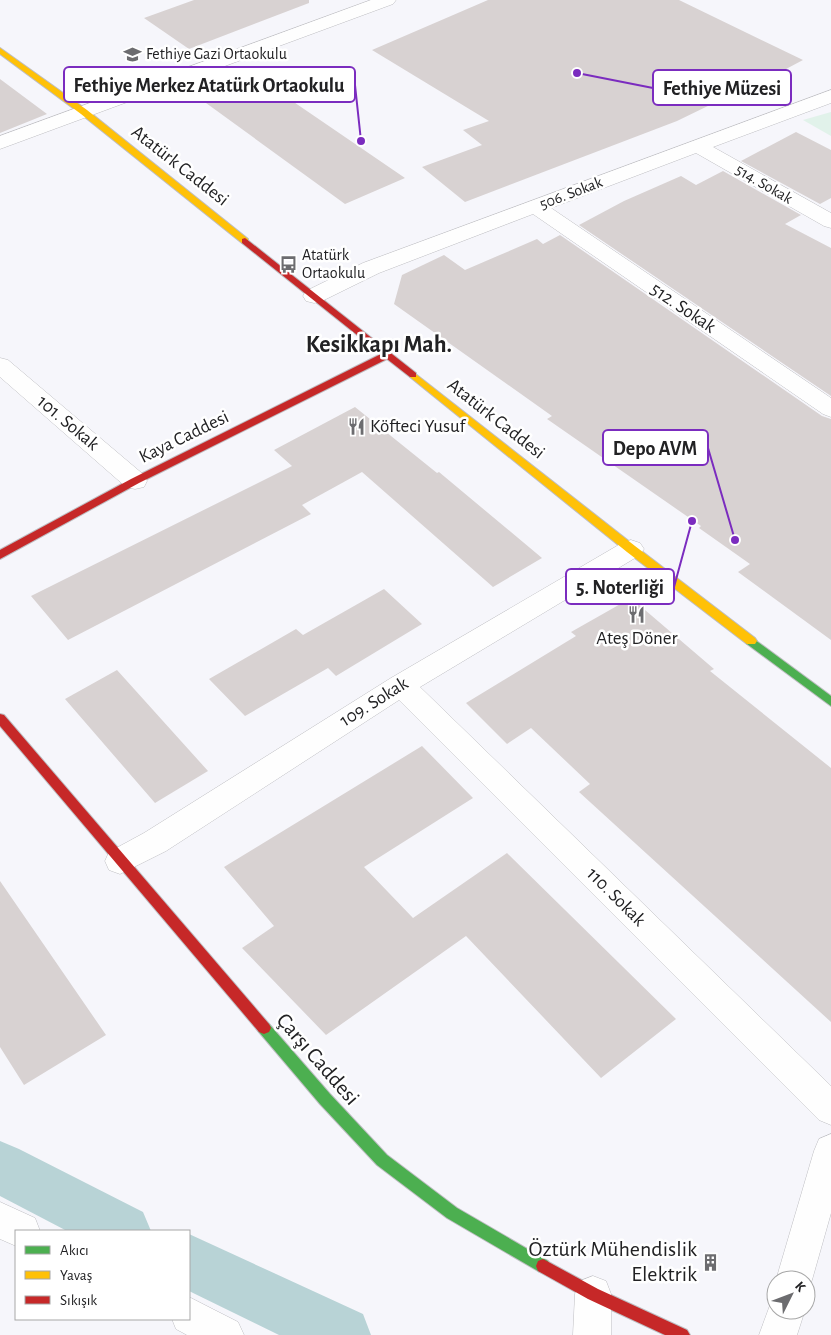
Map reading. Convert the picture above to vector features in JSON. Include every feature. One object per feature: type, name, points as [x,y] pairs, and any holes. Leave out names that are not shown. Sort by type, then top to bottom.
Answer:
[{"type":"main road","name":"Atatürk Caddesi","points":[[0,50],[84,112],[222,221],[631,549],[831,702]]},
{"type":"main road","name":"Kaya Caddesi","points":[[0,555],[135,481],[387,355]]},
{"type":"main road","name":"Çarşı Caddesi","points":[[0,718],[120,861],[325,1099],[382,1160],[452,1213],[593,1294],[682,1335]]},
{"type":"street","points":[[0,142],[387,0]]},
{"type":"street","name":"506. Sokak","points":[[314,296],[371,268],[831,96]]},
{"type":"street","name":"514. Sokak","points":[[697,146],[831,222]]},
{"type":"street","name":"512. Sokak","points":[[535,206],[831,409]]},
{"type":"street","name":"101. Sokak","points":[[0,365],[135,481]]},
{"type":"street","name":"109. Sokak","points":[[120,861],[155,842],[401,685],[631,549]]},
{"type":"street","name":"110. Sokak","points":[[401,685],[831,1108]]},
{"type":"street","points":[[797,1270],[831,1151]]},
{"type":"street","points":[[0,1220],[20,1230]]},
{"type":"street","points":[[592,1335],[593,1294]]},
{"type":"street","points":[[190,1317],[225,1335]]},
{"type":"street","points":[[778,1335],[783,1320]]},
{"type":"shaded area","points":[[831,112],[831,136],[803,120]]},
{"type":"building","points":[[194,0],[309,0],[309,3],[189,49],[144,18]]},
{"type":"building","points":[[488,0],[679,0],[803,60],[716,106],[712,104],[677,121],[465,202],[422,167],[482,145],[463,130],[489,121],[372,50]]},
{"type":"building","points":[[0,79],[47,114],[0,133]]},
{"type":"building","points":[[263,81],[405,178],[345,204],[206,103]]},
{"type":"building","points":[[796,132],[831,150],[831,198],[820,204],[741,161]]},
{"type":"building","points":[[723,171],[801,215],[785,224],[831,248],[831,396],[579,225],[624,201],[681,176],[696,185]]},
{"type":"building","points":[[560,235],[822,416],[831,419],[831,640],[738,572],[750,564],[699,528],[701,526],[547,419],[552,416],[394,304],[402,275],[444,255],[465,270],[537,239],[543,244]]},
{"type":"building","points":[[355,407],[437,473],[439,472],[542,558],[493,587],[362,472],[302,505],[311,514],[68,640],[31,596],[292,466],[274,450]]},
{"type":"building","points":[[384,589],[422,624],[336,676],[328,668],[245,716],[209,679],[296,629],[303,635]]},
{"type":"building","points":[[631,598],[714,669],[710,671],[831,768],[831,1022],[579,792],[590,784],[531,728],[507,744],[466,703],[576,636],[571,632]]},
{"type":"building","points":[[117,670],[208,771],[155,803],[65,699]]},
{"type":"building","points":[[422,746],[473,798],[364,867],[413,918],[507,853],[676,1019],[601,1078],[466,936],[326,1035],[242,948],[274,926],[224,867]]},
{"type":"building","points":[[0,881],[106,1035],[24,1085],[0,1047]]},
{"type":"waterway","points":[[0,1167],[121,1230]]},
{"type":"waterway","points":[[190,1262],[342,1335]]},
{"type":"traffic: fast","points":[[751,641],[831,702]]},
{"type":"traffic: fast","points":[[264,1028],[325,1099],[382,1160],[452,1213],[543,1266]]},
{"type":"traffic: slow","points":[[0,50],[84,112],[245,241]]},
{"type":"traffic: slow","points":[[413,375],[631,549],[751,641]]},
{"type":"traffic: jam","points":[[245,241],[413,375]]},
{"type":"traffic: jam","points":[[0,555],[135,481],[387,355]]},
{"type":"traffic: jam","points":[[0,718],[264,1028]]},
{"type":"traffic: jam","points":[[543,1266],[593,1294],[682,1335]]},
{"type":"place","name":"Fethiye Gazi Ortaokulu","points":[[132,54]]},
{"type":"place","name":"Fethiye Müzesi","points":[[577,73]]},
{"type":"place","name":"Fethiye Merkez Atatürk Ortaokulu","points":[[361,141]]},
{"type":"place","name":"Atatürk Ortaokulu","points":[[288,264]]},
{"type":"place","name":"Köfteci Yusuf","points":[[356,426]]},
{"type":"place","name":"5. Noterliği","points":[[692,521]]},
{"type":"place","name":"Depo AVM","points":[[735,540]]},
{"type":"place","name":"Ateş Döner","points":[[637,615]]},
{"type":"place","name":"Öztürk Mühendislik Elektrik","points":[[711,1262]]},
{"type":"district","name":"Kesikkapı Mah.","points":[[379,345]]}]
